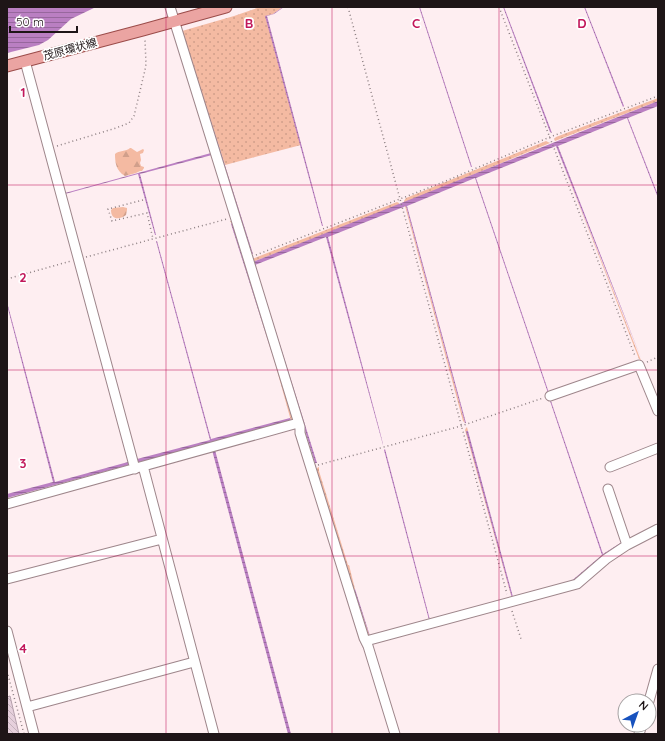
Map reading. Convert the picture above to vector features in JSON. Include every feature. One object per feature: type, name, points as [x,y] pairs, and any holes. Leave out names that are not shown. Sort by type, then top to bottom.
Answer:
[{"type":"main road","name":"茂原環状線","points":[[7,66],[226,7]]},
{"type":"street","points":[[170,7],[300,427],[300,433],[310,467],[395,734]]},
{"type":"street","points":[[25,61],[78,259],[139,468],[162,539],[214,734]]},
{"type":"street","points":[[550,396],[639,365],[658,411]]},
{"type":"street","points":[[7,504],[298,423]]},
{"type":"street","points":[[610,467],[658,448]]},
{"type":"street","points":[[608,489],[627,545]]},
{"type":"street","points":[[366,642],[577,584],[606,559],[627,545],[658,529]]},
{"type":"street","points":[[7,579],[162,539]]},
{"type":"street","points":[[7,631],[34,734]]},
{"type":"street","points":[[27,707],[194,662]]},
{"type":"street","points":[[651,693],[658,669]]},
{"type":"path","points":[[348,7],[509,603],[521,640]]},
{"type":"path","points":[[500,7],[639,365],[658,357]]},
{"type":"path","points":[[49,149],[116,128],[131,121],[134,116],[145,70],[146,51],[143,30]]},
{"type":"path","points":[[248,258],[400,199],[550,137],[658,96]]},
{"type":"path","points":[[143,200],[108,209],[112,222],[147,213],[153,239]]},
{"type":"path","points":[[7,279],[235,217]]},
{"type":"path","points":[[310,467],[462,426],[550,396]]},
{"type":"path","points":[[7,671],[24,734]]},
{"type":"green space","points":[[260,7],[283,7],[273,14],[266,16],[301,145],[225,165],[182,31]]},
{"type":"green space","points":[[658,98],[658,101],[555,141],[554,139],[556,137]]},
{"type":"green space","points":[[546,141],[550,143],[404,203],[406,198]]},
{"type":"green space","points":[[556,146],[640,358],[641,360],[639,359]]},
{"type":"green space","points":[[130,148],[137,152],[143,149],[144,150],[143,153],[140,154],[140,163],[144,168],[142,171],[125,176],[118,169],[115,154]]},
{"type":"green space","points":[[397,202],[399,205],[253,262],[252,259]]},
{"type":"green space","points":[[406,206],[465,423],[463,421]]},
{"type":"green space","points":[[113,208],[127,208],[126,215],[121,218],[112,216],[111,210]]},
{"type":"green space","points":[[230,221],[232,221],[294,420],[291,421],[275,363]]},
{"type":"green space","points":[[274,426],[138,464],[137,463]]},
{"type":"green space","points":[[467,427],[512,598],[569,584],[512,599],[465,430]]},
{"type":"green space","points":[[319,467],[349,565],[354,589],[370,637],[368,637],[317,471],[317,468]]},
{"type":"green space","points":[[607,552],[579,578],[569,584]]},
{"type":"shaded area","points":[[7,7],[96,7],[71,19],[48,40],[39,45],[7,53]]},
{"type":"shaded area","points":[[283,7],[274,14],[267,16],[323,226],[265,16],[273,14]]},
{"type":"shaded area","points":[[420,7],[472,167],[471,167]]},
{"type":"shaded area","points":[[504,7],[552,133],[550,132]]},
{"type":"shaded area","points":[[584,7],[624,106],[623,107]]},
{"type":"shaded area","points":[[183,33],[253,254],[182,34]]},
{"type":"shaded area","points":[[658,101],[658,106],[628,118],[658,198],[627,118],[558,146],[641,358],[556,146],[476,178],[549,393],[475,178],[407,206],[466,423],[406,206],[328,237],[383,445],[326,237],[255,265],[317,463],[315,463],[253,262]]},
{"type":"shaded area","points":[[211,153],[212,155],[140,174],[156,235],[138,174],[65,194],[65,193]]},
{"type":"shaded area","points":[[232,223],[275,363],[231,224]]},
{"type":"shaded area","points":[[156,241],[211,439],[290,418],[291,421],[7,498],[7,494],[53,482],[7,302],[55,482],[128,462],[75,265],[83,261],[137,459],[210,440]]},
{"type":"shaded area","points":[[550,401],[603,554],[622,543],[607,552],[569,584],[512,598],[466,431],[468,431],[513,597],[569,583],[602,555]]},
{"type":"shaded area","points":[[385,449],[430,620],[370,637],[354,590],[355,589],[370,636],[429,620],[384,450]]},
{"type":"shaded area","points":[[212,450],[215,450],[291,734],[288,734]]},
{"type":"building","points":[[10,696],[19,734],[7,734],[7,697]]}]
